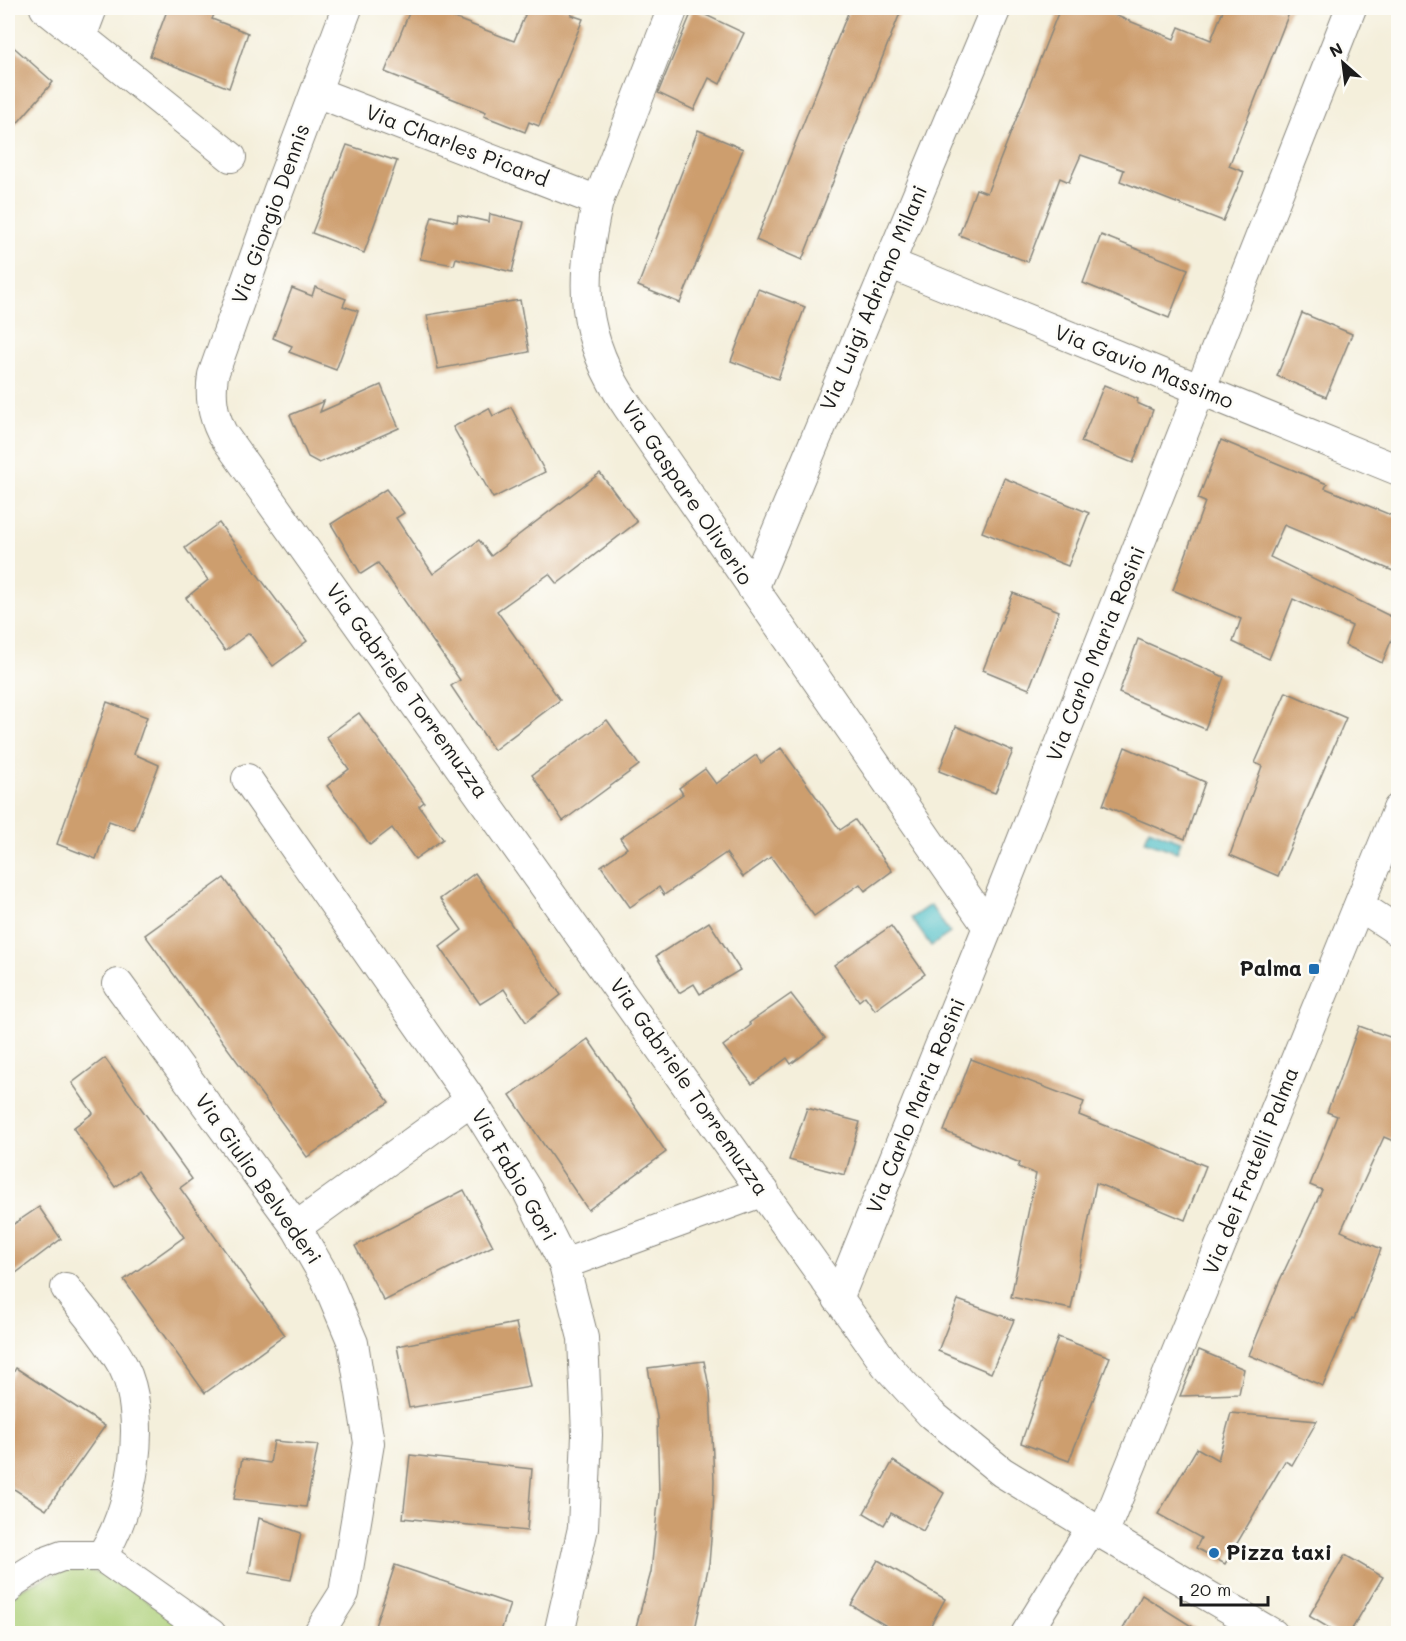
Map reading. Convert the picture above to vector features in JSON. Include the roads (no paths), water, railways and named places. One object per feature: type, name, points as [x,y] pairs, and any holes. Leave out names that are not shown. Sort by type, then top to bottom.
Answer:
[{"type":"street","points":[[45,8],[231,157]]},
{"type":"street","points":[[81,37],[92,8]]},
{"type":"street","name":"Via Giorgio Dennis","points":[[217,423],[211,399],[213,375],[347,8]]},
{"type":"street","name":"Via Gaspare Oliverio","points":[[673,8],[605,179],[592,228],[588,255],[587,294],[590,326],[601,361],[618,393],[988,927]]},
{"type":"street","name":"Via Luigi Adriano Milani","points":[[753,589],[996,8]]},
{"type":"street","name":"Via Carlo Maria Rosini","points":[[838,1299],[988,927],[1351,8]]},
{"type":"street","name":"Via Charles Picard","points":[[316,92],[598,201]]},
{"type":"street","name":"Via Gavio Massimo","points":[[889,263],[1398,470]]},
{"type":"street","name":"Via Gabriele Torremuzza","points":[[217,423],[886,1365],[931,1414],[1002,1472],[1273,1634]]},
{"type":"street","name":"Via Fabio Gori","points":[[247,779],[471,1100],[528,1192],[564,1264],[583,1338],[587,1435],[583,1528],[559,1634]]},
{"type":"street","name":"Via dei Fratelli Palma","points":[[1026,1634],[1098,1531],[1360,906],[1398,809]]},
{"type":"street","points":[[1360,906],[1398,931]]},
{"type":"street","name":"Via Giulio Belvederi","points":[[118,984],[296,1227],[326,1279],[353,1343],[369,1443],[344,1593],[318,1634]]},
{"type":"street","points":[[296,1227],[471,1100]]},
{"type":"street","points":[[564,1264],[764,1191]]},
{"type":"street","points":[[66,1288],[120,1361],[134,1402],[135,1444],[132,1471],[115,1535],[101,1556]]},
{"type":"street","points":[[8,1589],[13,1582],[43,1563],[62,1557],[101,1556],[211,1634]]},
{"type":"water","points":[[1149,829],[1181,841],[1177,852],[1145,841]]},
{"type":"water","points":[[930,905],[950,933],[931,946],[911,918]]},
{"type":"place","name":"Palma","points":[[1314,969]]},
{"type":"place","name":"Pizza taxi","points":[[1214,1553]]}]
